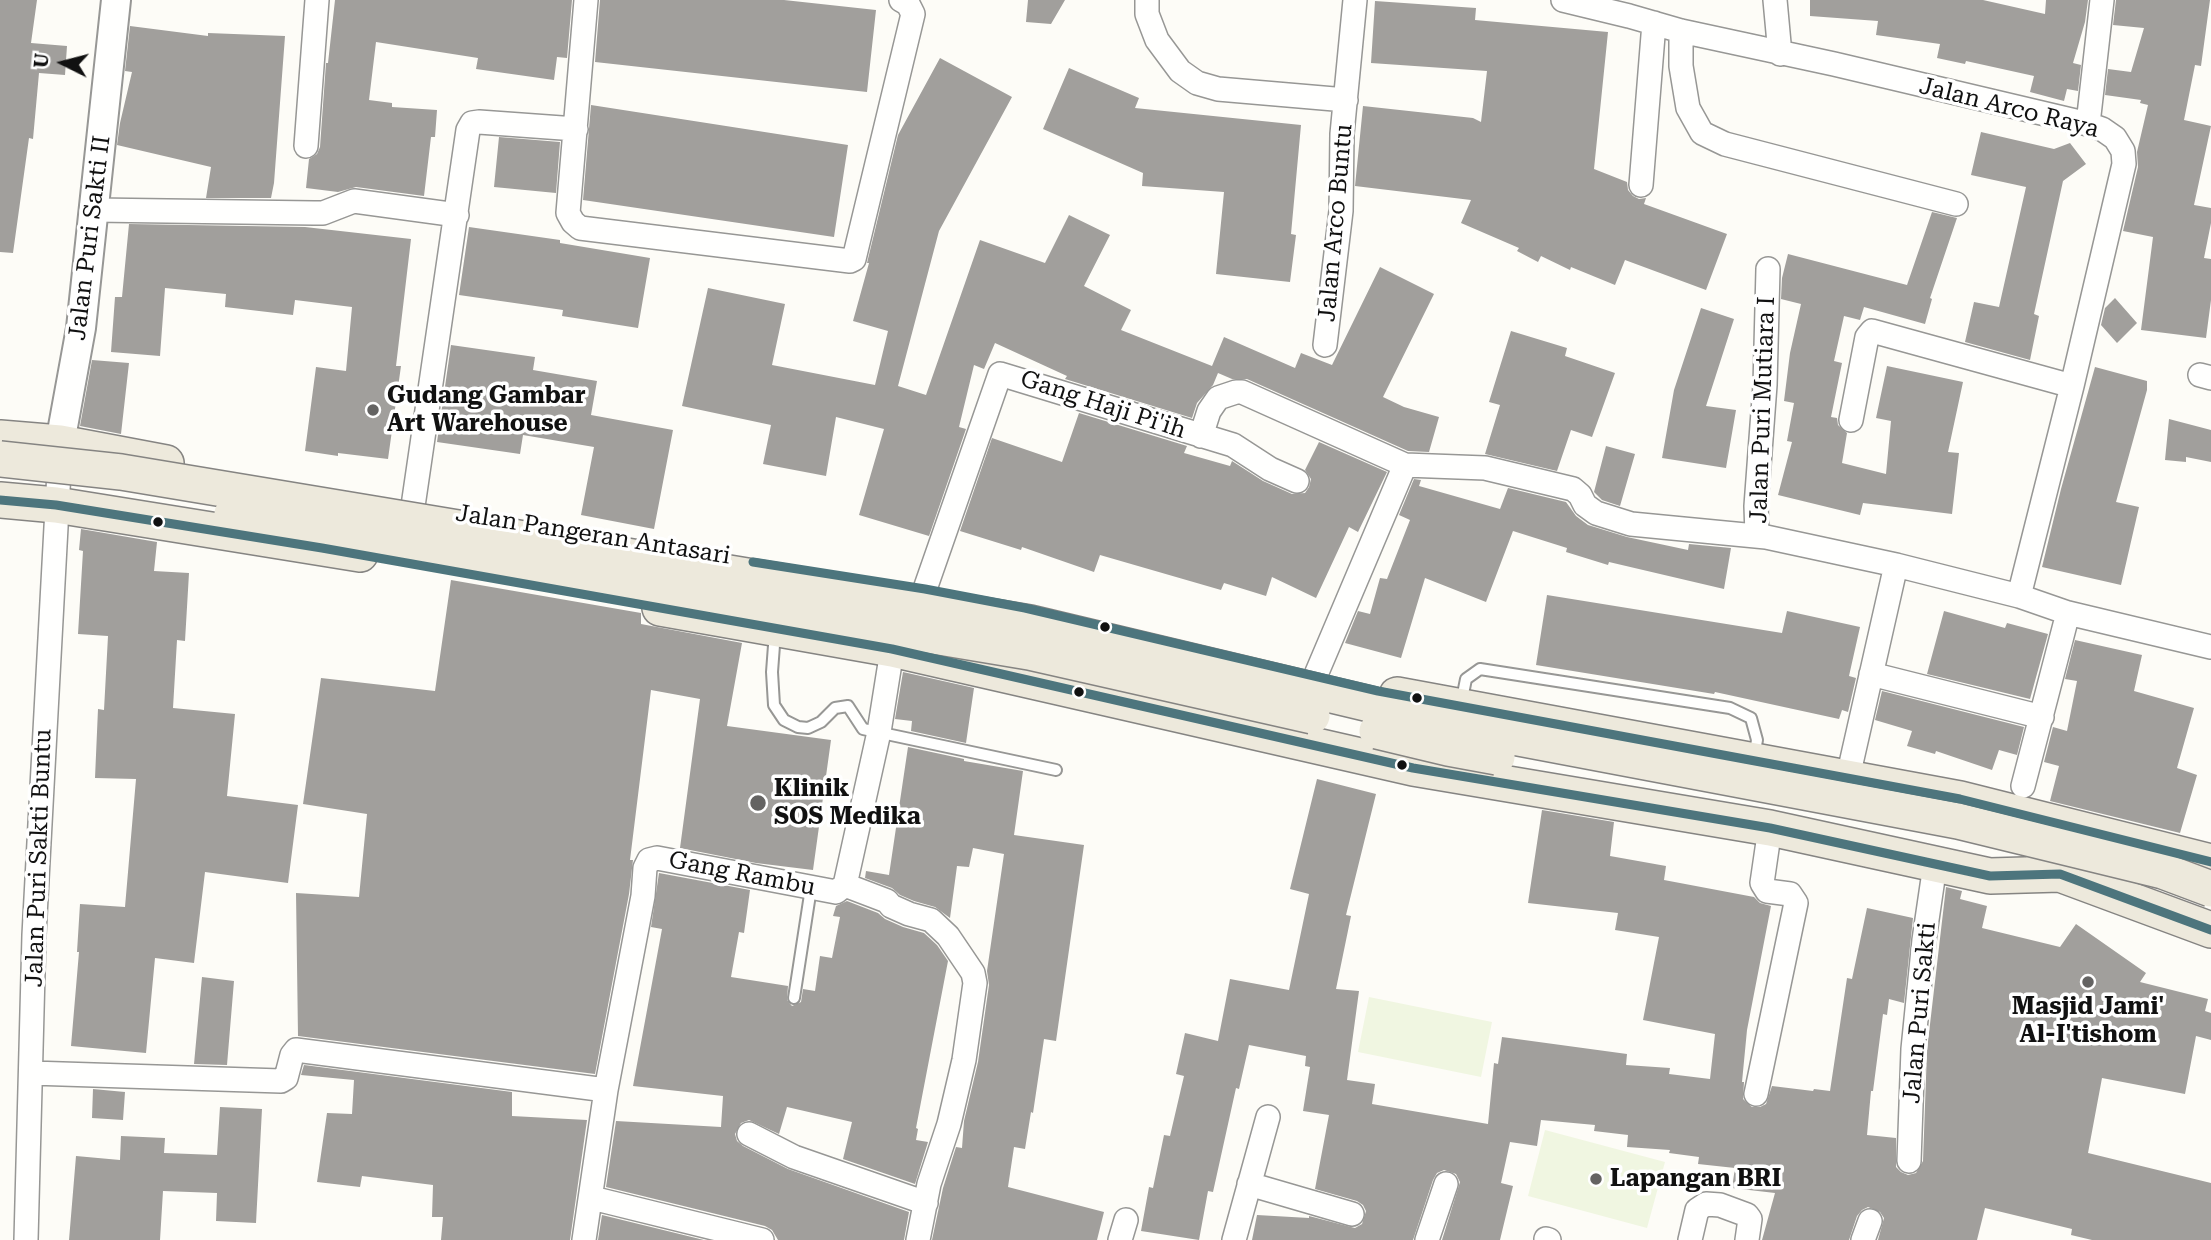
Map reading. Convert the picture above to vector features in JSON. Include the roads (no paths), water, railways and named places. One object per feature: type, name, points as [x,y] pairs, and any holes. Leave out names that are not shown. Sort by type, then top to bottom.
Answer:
[{"type":"main road","name":"Jalan Pangeran Antasari","points":[[0,438],[58,475],[383,558],[892,649],[1413,768],[1770,828],[1990,876],[2060,874],[2211,930]]},
{"type":"main road","points":[[0,459],[121,472],[1030,623],[1487,732],[1958,821],[2163,871],[2211,889]]},
{"type":"main road","name":"Jalan Pangeran Antasari","points":[[0,500],[58,475],[402,504],[916,588],[1025,608],[1315,677],[1460,707],[1960,799],[2211,862]]},
{"type":"main road","points":[[0,481],[116,494],[645,588],[1029,652],[1448,748],[1636,780],[2002,853],[2060,874]]},
{"type":"main road","points":[[383,558],[402,504]]},
{"type":"street","name":"Jalan Puri Sakti II","points":[[58,475],[81,328],[116,0]]},
{"type":"street","points":[[306,146],[317,0]]},
{"type":"street","points":[[586,0],[568,213],[573,222],[580,228],[850,261],[854,259],[907,7]]},
{"type":"street","points":[[1147,0],[1147,14],[1157,40],[1180,71],[1198,83],[1218,89],[1346,100],[1355,0]]},
{"type":"street","name":"Jalan Arco Raya","points":[[1563,0],[1681,32],[1834,64],[2088,124],[2115,138],[2123,151],[2124,164],[2019,596]]},
{"type":"street","points":[[1775,0],[1780,54]]},
{"type":"street","points":[[2088,124],[2102,0]]},
{"type":"street","points":[[1641,185],[1654,23]]},
{"type":"street","points":[[1681,32],[1681,66],[1688,108],[1702,133],[1725,144],[1956,204]]},
{"type":"street","name":"Jalan Arco Buntu","points":[[1325,345],[1341,211],[1342,134],[1346,100]]},
{"type":"street","points":[[402,504],[457,215],[466,140],[472,123],[576,129]]},
{"type":"street","points":[[94,210],[323,213],[354,201],[457,215]]},
{"type":"street","name":"Jalan Puri Mutiara I","points":[[1768,269],[1765,385],[1756,506],[1758,535],[1896,565],[2019,596],[2068,613],[2211,647]]},
{"type":"street","points":[[1851,420],[1867,337],[1872,331],[2072,386]]},
{"type":"street","name":"Gang Haji Pi'ih","points":[[916,588],[1000,374],[1233,444],[1270,469],[1297,481]]},
{"type":"street","points":[[1201,436],[1209,411],[1218,398],[1242,392],[1405,465],[1485,468],[1573,489],[1585,505],[1596,513],[1631,524],[1758,535]]},
{"type":"street","points":[[1315,677],[1405,465]]},
{"type":"street","name":"Jalan Puri Sakti Buntu","points":[[26,1240],[34,935],[58,475]]},
{"type":"street","points":[[1850,768],[1896,565]]},
{"type":"street","name":"Gang Rambu","points":[[606,1090],[643,896],[645,868],[649,860],[657,858],[836,892],[845,885],[880,732],[892,649],[916,588]]},
{"type":"street","points":[[2023,786],[2068,613]]},
{"type":"street","points":[[1871,674],[2042,717]]},
{"type":"street","points":[[1756,1094],[1796,903],[1790,894],[1767,891],[1762,883],[1770,828]]},
{"type":"street","name":"Jalan Puri Sakti","points":[[1909,1161],[1913,1049],[1935,865]]},
{"type":"street","points":[[845,885],[887,901],[891,906],[909,914],[931,920],[948,936],[973,973],[975,983],[964,1060],[949,1124],[929,1184],[918,1240]]},
{"type":"street","points":[[31,1073],[281,1081],[287,1076],[292,1055],[296,1050],[606,1090],[584,1240]]},
{"type":"street","points":[[1234,1240],[1268,1117]]},
{"type":"street","points":[[749,1134],[794,1157],[926,1203]]},
{"type":"street","points":[[1249,1184],[1352,1214]]},
{"type":"street","points":[[1427,1240],[1446,1184]]},
{"type":"street","points":[[592,1198],[762,1240]]},
{"type":"street","points":[[1690,1240],[1697,1210],[1706,1205],[1720,1205],[1747,1215],[1750,1219],[1746,1240]]},
{"type":"lane","points":[[776,628],[772,690],[774,705],[784,720],[798,727],[808,728],[821,722],[835,708],[848,706],[863,729],[1056,769]]},
{"type":"lane","points":[[1460,707],[1466,679],[1480,669],[1730,708],[1751,718],[1757,740],[1753,761]]},
{"type":"lane","points":[[794,998],[811,888]]},
{"type":"place","name":"Gudang Gambar Art Warehouse","points":[[373,410]]},
{"type":"place","name":"Klinik SOS Medika","points":[[758,803]]},
{"type":"place","name":"Masjid Jami' Al-I'tishom","points":[[2088,982]]},
{"type":"place","name":"Lapangan BRI","points":[[1596,1179]]}]
